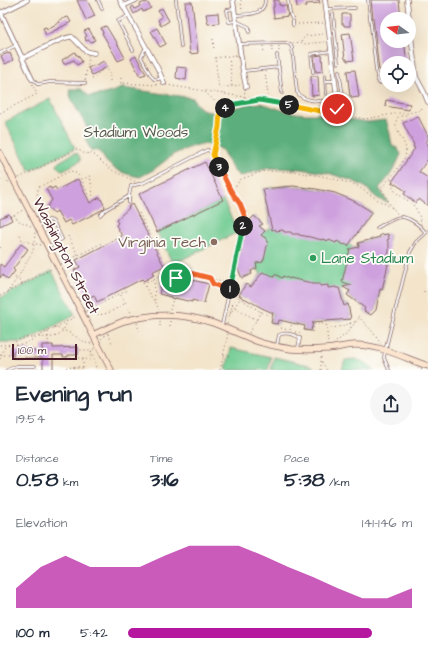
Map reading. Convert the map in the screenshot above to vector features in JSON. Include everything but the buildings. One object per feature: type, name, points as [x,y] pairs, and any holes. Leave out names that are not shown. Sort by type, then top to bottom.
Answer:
[{"type":"main road","name":"Washington Street","points":[[0,153],[44,246],[111,370]]},
{"type":"main road","points":[[93,335],[123,322],[143,317],[159,315],[192,317],[224,325],[256,341],[276,346],[298,350],[325,349],[354,345],[370,347],[398,354],[428,366]]},
{"type":"street","points":[[27,0],[0,12],[23,58],[31,79]]},
{"type":"street","points":[[120,0],[158,69],[163,84]]},
{"type":"street","points":[[123,6],[136,0]]},
{"type":"street","points":[[234,0],[245,87]]},
{"type":"street","points":[[325,0],[337,106]]},
{"type":"street","points":[[407,0],[408,12]]},
{"type":"street","points":[[23,58],[58,40],[70,36],[82,49],[87,52],[94,53]]},
{"type":"street","points":[[416,77],[428,102]]},
{"type":"lane","points":[[98,0],[102,8]]},
{"type":"lane","points":[[176,0],[181,47]]},
{"type":"lane","points":[[235,15],[258,12],[262,10],[264,8],[265,0]]},
{"type":"lane","points":[[288,0],[293,25]]},
{"type":"lane","points":[[368,0],[377,78],[380,83]]},
{"type":"lane","points":[[326,9],[355,8]]},
{"type":"lane","points":[[235,9],[227,10],[229,22],[236,21],[248,27],[249,32]]},
{"type":"lane","points":[[333,14],[338,64]]},
{"type":"lane","points":[[128,16],[118,21],[133,50]]},
{"type":"lane","points":[[328,25],[334,26]]},
{"type":"lane","points":[[239,44],[289,43],[292,48],[297,92],[299,96],[337,106]]},
{"type":"lane","points":[[0,53],[16,46]]},
{"type":"lane","points":[[146,48],[141,57],[154,79],[157,80],[162,78]]},
{"type":"lane","points":[[313,72],[311,54],[331,53],[338,55]]},
{"type":"lane","points":[[277,55],[282,93]]},
{"type":"lane","points":[[242,72],[279,67]]},
{"type":"lane","points":[[339,71],[343,96]]},
{"type":"lane","points":[[325,76],[326,94]]},
{"type":"lane","points":[[31,79],[37,84],[85,81]]},
{"type":"lane","points":[[325,81],[335,80]]},
{"type":"lane","points":[[335,86],[342,85]]},
{"type":"lane","points":[[129,203],[128,196],[131,186],[143,182],[207,150],[210,151],[231,191],[240,204],[245,217],[224,325]]},
{"type":"lane","points":[[100,215],[105,210],[128,196]]},
{"type":"lane","points":[[377,228],[400,217],[412,221],[425,232]]},
{"type":"lane","points":[[35,228],[49,220],[52,220],[62,239],[44,246]]},
{"type":"lane","points":[[389,370],[384,358],[385,351],[410,252],[416,242],[428,230]]},
{"type":"lane","points":[[276,346],[279,335],[290,334],[300,338],[298,350]]},
{"type":"lane","points":[[7,370],[18,366],[35,366]]},
{"type":"path","points":[[241,0],[242,14]]},
{"type":"path","points":[[298,24],[328,25]]},
{"type":"path","points":[[301,42],[305,36],[329,33]]},
{"type":"path","points":[[213,38],[214,50]]},
{"type":"path","points":[[289,43],[301,42],[305,44],[330,42]]},
{"type":"path","points":[[279,43],[279,51]]},
{"type":"path","points":[[263,44],[264,53]]},
{"type":"path","points":[[272,44],[272,52]]},
{"type":"path","points":[[240,54],[215,58],[218,88],[239,85],[245,87],[244,96]]},
{"type":"path","points":[[229,56],[232,86]]},
{"type":"path","points":[[85,81],[88,58]]},
{"type":"path","points":[[92,79],[102,70],[107,68],[110,72],[110,83]]},
{"type":"path","points":[[264,69],[268,96]]},
{"type":"path","points":[[121,78],[121,83],[163,84],[244,96],[365,119],[383,115],[409,113]]},
{"type":"path","points":[[0,113],[37,94],[31,79]]},
{"type":"path","points":[[204,91],[218,106],[220,111],[219,127],[213,155]]},
{"type":"path","points":[[220,111],[230,105],[259,100]]},
{"type":"path","points":[[336,114],[337,106]]},
{"type":"path","points":[[400,217],[381,188],[401,163],[406,151],[405,145],[395,123],[398,117],[421,110],[423,106]]},
{"type":"path","points":[[18,178],[76,149],[85,154],[91,153],[112,170],[136,182],[143,182]]},
{"type":"path","points":[[0,173],[4,171]]},
{"type":"path","points":[[33,206],[37,201],[37,191],[39,187],[72,171],[79,176],[89,197],[93,195],[90,176],[81,180]]},
{"type":"path","points":[[231,191],[241,179],[264,171],[296,172],[328,177],[356,185],[393,208]]},
{"type":"path","points":[[391,177],[394,190],[415,208],[421,220],[422,228]]},
{"type":"path","points":[[0,179],[10,183]]},
{"type":"path","points":[[10,217],[24,210]]},
{"type":"path","points":[[139,213],[168,271]]},
{"type":"path","points":[[8,291],[33,251],[34,244],[35,228],[19,221],[14,215]]},
{"type":"path","points":[[20,235],[24,241],[44,246]]},
{"type":"path","points":[[68,236],[78,255]]},
{"type":"path","points":[[61,264],[102,243]]},
{"type":"path","points":[[0,296],[53,268]]},
{"type":"path","points":[[176,278],[178,270]]},
{"type":"path","points":[[143,283],[168,271],[178,270],[226,282]]},
{"type":"path","points":[[12,275],[24,284]]},
{"type":"path","points":[[210,278],[213,284],[230,289]]},
{"type":"path","points":[[141,279],[159,310]]},
{"type":"path","points":[[154,279],[155,301]]},
{"type":"path","points":[[75,287],[81,284]]},
{"type":"path","points":[[424,292],[425,288]]},
{"type":"path","points":[[86,311],[128,290]]},
{"type":"path","points":[[224,325],[236,293]]},
{"type":"path","points":[[92,308],[95,313],[104,315],[126,303],[120,294]]},
{"type":"path","points":[[235,295],[261,312],[271,316],[269,325]]},
{"type":"path","points":[[170,310],[173,298]]},
{"type":"path","points":[[228,317],[241,298]]},
{"type":"path","points":[[232,305],[257,320]]},
{"type":"path","points":[[128,308],[130,313],[133,315]]},
{"type":"path","points":[[249,334],[263,308]]},
{"type":"path","points":[[0,345],[24,344],[77,316]]},
{"type":"path","points":[[332,345],[351,329],[359,317],[372,331],[381,344]]},
{"type":"path","points":[[349,319],[351,329]]},
{"type":"path","points":[[11,344],[25,338],[52,338],[57,336],[63,330],[67,321]]},
{"type":"path","points":[[160,321],[160,327]]},
{"type":"path","points":[[170,321],[170,327]]},
{"type":"path","points":[[326,321],[328,345]]},
{"type":"path","points":[[326,329],[357,321]]},
{"type":"path","points":[[290,332],[292,323]]},
{"type":"path","points":[[138,324],[139,331]]},
{"type":"path","points":[[312,332],[314,324],[326,324]]},
{"type":"path","points":[[253,326],[257,328]]},
{"type":"path","points":[[54,327],[68,332],[88,344],[91,344]]},
{"type":"path","points":[[48,331],[48,345]]},
{"type":"path","points":[[101,339],[112,331]]},
{"type":"path","points":[[108,334],[112,342]]},
{"type":"path","points":[[220,370],[228,334]]},
{"type":"path","points":[[0,359],[6,344]]},
{"type":"path","points":[[78,350],[94,349]]},
{"type":"path","points":[[66,358],[82,358],[90,360],[92,350]]},
{"type":"path","points":[[92,350],[96,370]]},
{"type":"path","points":[[321,370],[322,354]]},
{"type":"path","points":[[1,355],[13,355]]},
{"type":"path","points":[[223,355],[229,356]]},
{"type":"path","points":[[82,358],[82,367]]},
{"type":"path","points":[[322,360],[327,370]]},
{"type":"path","points":[[66,368],[77,366],[82,367],[85,370]]},
{"type":"green space","name":"Stadium Woods","points":[[122,88],[193,98],[196,104],[202,109],[223,114],[231,109],[248,104],[261,103],[288,112],[322,114],[334,118],[368,122],[386,120],[392,146],[397,148],[401,154],[392,172],[379,188],[388,203],[377,198],[365,187],[353,181],[328,173],[301,169],[269,168],[242,176],[238,175],[233,170],[222,150],[211,145],[204,144],[193,146],[174,154],[153,170],[140,177],[120,171],[107,163],[101,153],[91,150],[86,139],[85,133],[87,127],[71,99],[69,89],[81,89],[89,96],[106,94]]},
{"type":"green space","points":[[50,99],[75,148],[30,171],[5,122]]},
{"type":"green space","points":[[74,153],[78,154],[80,161],[63,170],[57,166],[59,162]]},
{"type":"green space","name":"Lane Stadium","points":[[299,186],[321,190],[342,196],[372,212],[349,244],[353,248],[359,247],[358,243],[380,237],[380,235],[388,234],[389,239],[387,240],[388,252],[386,263],[388,264],[382,290],[380,289],[376,310],[371,315],[364,311],[365,308],[347,295],[349,291],[344,287],[340,289],[344,305],[348,304],[351,319],[313,322],[311,331],[304,330],[305,326],[279,320],[278,324],[271,323],[273,313],[239,295],[246,284],[251,287],[261,274],[257,268],[251,270],[252,274],[242,278],[237,266],[246,225],[254,216],[263,224],[260,226],[265,231],[271,228],[263,189]]},
{"type":"green space","points":[[223,200],[238,232],[173,264],[157,232]]},
{"type":"green space","points":[[52,271],[75,315],[24,342],[0,342],[0,298]]},
{"type":"green space","points":[[231,348],[271,357],[268,370],[226,370]]},
{"type":"green space","points":[[274,357],[313,366],[312,370],[271,370]]},
{"type":"green space","points":[[355,359],[365,363],[374,370],[342,370],[345,360]]},
{"type":"place","name":"Virginia Tech","points":[[214,242]]},
{"type":"place","name":"Lane Stadium","points":[[313,258]]},
{"type":"route","points":[[176,278],[178,270],[210,278],[213,284],[230,289],[245,217],[240,204],[231,191],[213,155],[219,127],[220,111],[230,105],[259,100],[336,114],[337,109]]}]
